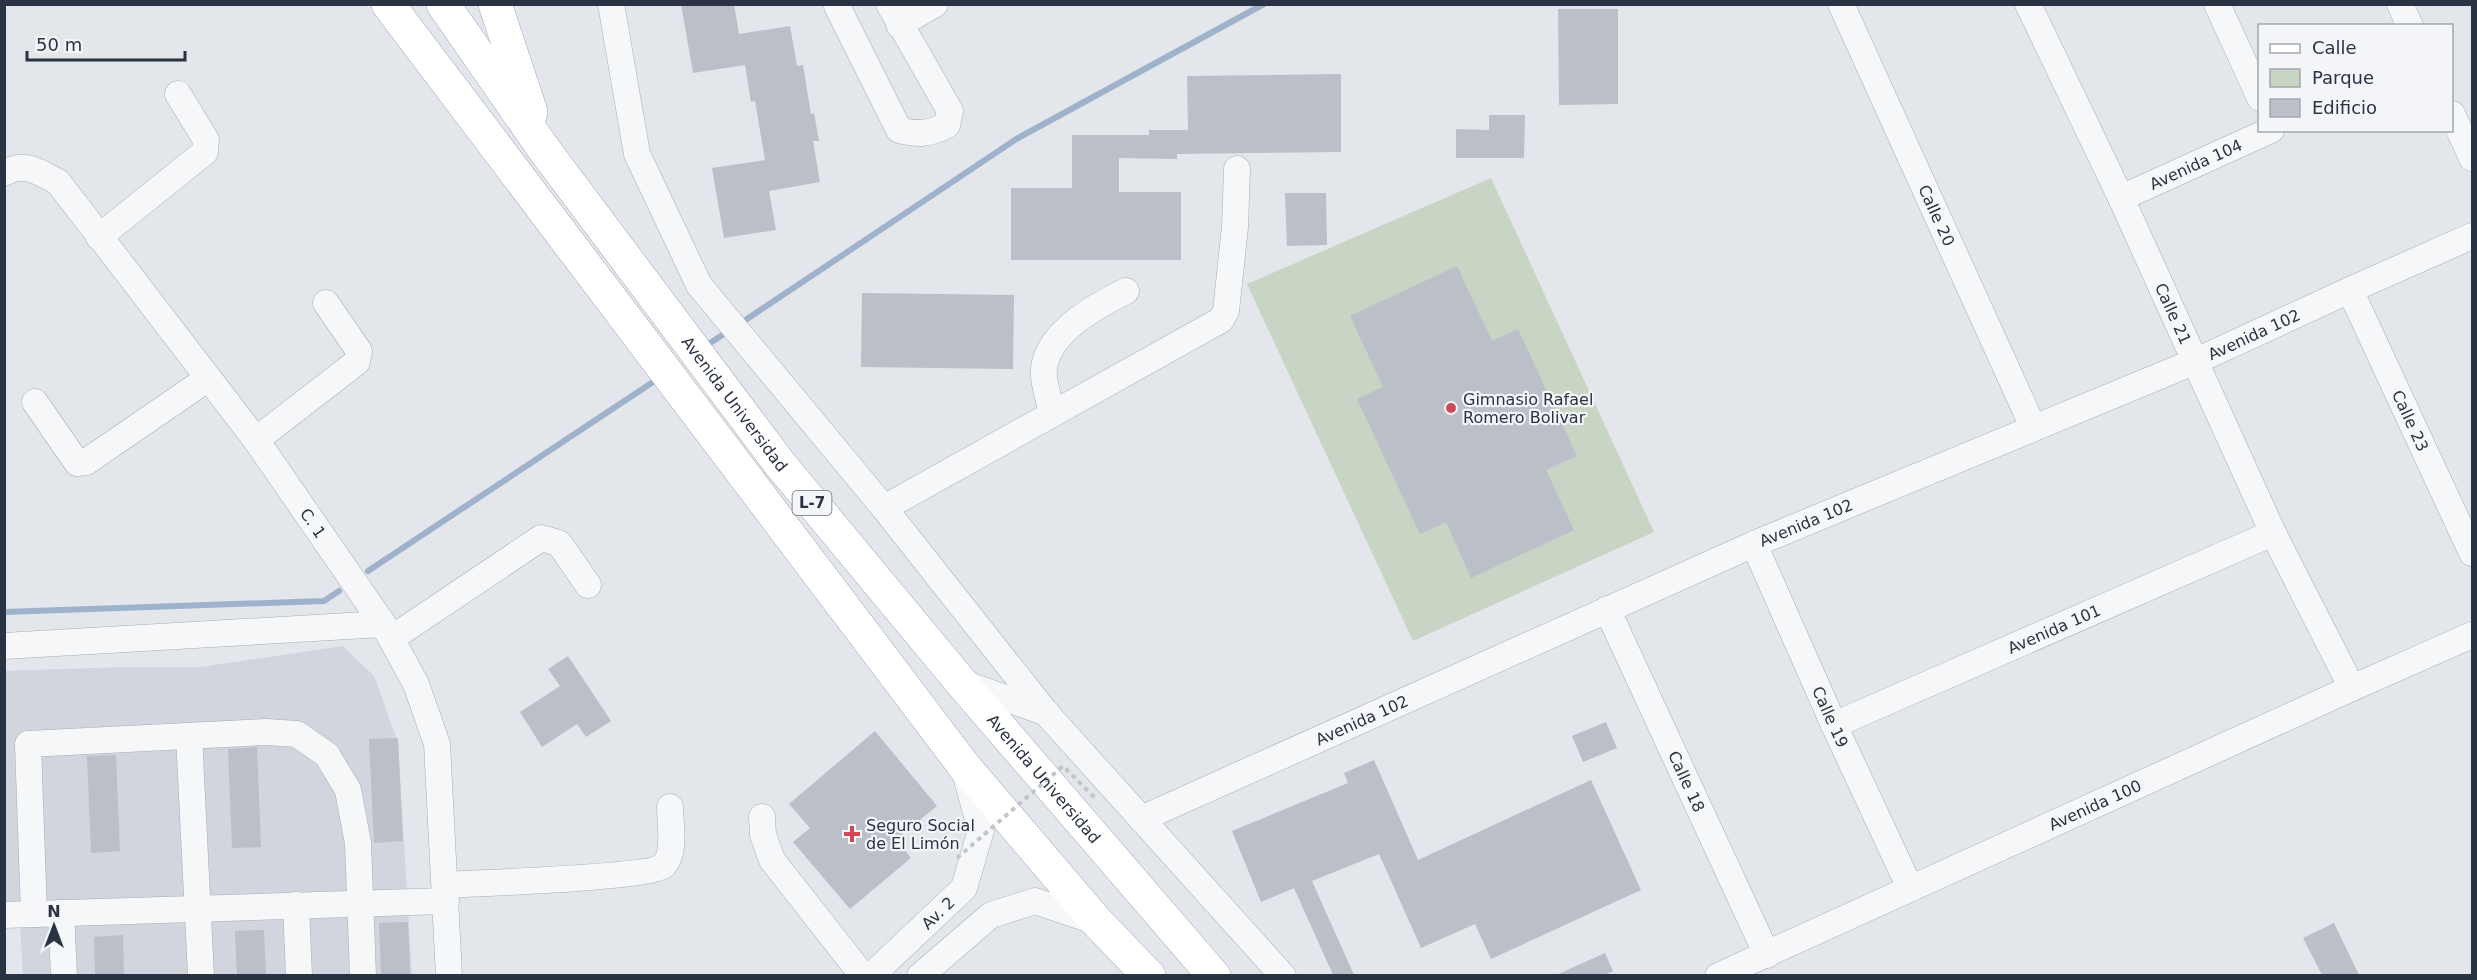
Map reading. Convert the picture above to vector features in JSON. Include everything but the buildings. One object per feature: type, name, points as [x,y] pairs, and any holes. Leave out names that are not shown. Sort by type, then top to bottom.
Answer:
[{"type":"main road","name":"L-7","points":[[388,4],[964,766],[1097,922],[1149,975]]},
{"type":"main road","name":"Avenida Universidad","points":[[443,4],[543,148],[780,464],[960,681],[1214,975]]},
{"type":"main road","points":[[495,4],[543,148]]},
{"type":"street","points":[[611,4],[637,154],[699,285],[884,508],[1047,714],[1283,975]]},
{"type":"street","points":[[837,6],[899,130],[916,134],[930,133],[947,125],[950,111],[894,15],[934,4]]},
{"type":"street","name":"Calle 20","points":[[1841,4],[2033,427]]},
{"type":"street","name":"Calle 21","points":[[2028,4],[2121,198],[2273,533],[2352,688]]},
{"type":"street","points":[[2217,4],[2258,96]]},
{"type":"street","points":[[2400,4],[2409,24]]},
{"type":"street","points":[[99,237],[205,152],[206,140],[178,94]]},
{"type":"street","points":[[2453,118],[2472,158]]},
{"type":"street","name":"Avenida 104","points":[[2121,198],[2267,132]]},
{"type":"street","name":"C. 1","points":[[4,173],[13,168],[30,167],[58,182],[256,440],[388,631],[416,684],[437,744],[449,975]]},
{"type":"street","points":[[884,508],[1221,320],[1226,311],[1235,227],[1237,169]]},
{"type":"street","name":"Avenida 102","points":[[1141,819],[1754,544],[2033,427],[2196,362],[2472,236]]},
{"type":"street","name":"Calle 23","points":[[2350,290],[2472,552]]},
{"type":"street","points":[[1052,414],[1044,369],[1056,339],[1090,309],[1126,291]]},
{"type":"street","points":[[256,440],[357,362],[359,351],[326,303]]},
{"type":"street","points":[[35,402],[77,463],[86,462],[207,379]]},
{"type":"street","name":"Avenida 101","points":[[1834,725],[2273,533]]},
{"type":"street","points":[[4,646],[388,631],[541,538],[559,543],[588,585]]},
{"type":"street","name":"Calle 19","points":[[1754,544],[1834,725],[1910,888]]},
{"type":"street","name":"Calle 18","points":[[1607,609],[1767,955]]},
{"type":"street","name":"Avenida 100","points":[[1718,975],[1767,955],[1910,888],[2472,635]]},
{"type":"street","points":[[960,681],[1047,714]]},
{"type":"street","points":[[34,914],[28,744],[266,732],[297,735],[327,755],[348,790],[358,843],[363,975]]},
{"type":"street","points":[[189,736],[201,975]]},
{"type":"street","name":"Av. 2","points":[[871,975],[964,888],[981,830],[964,766]]},
{"type":"street","points":[[4,915],[360,903],[655,870],[665,864],[670,854],[670,807]]},
{"type":"street","points":[[762,817],[763,835],[772,860],[863,975]]},
{"type":"street","points":[[921,975],[991,915],[1035,901],[1097,922]]},
{"type":"street","points":[[296,905],[298,975]]},
{"type":"street","points":[[61,913],[64,975]]},
{"type":"path","points":[[957,858],[1063,766],[1096,800]]},
{"type":"shaded area","points":[[343,646],[374,676],[398,743],[412,975],[23,975],[20,925],[5,925],[4,671],[201,667]]},
{"type":"green space","name":"Gimnasio Rafael Romero Bolivar","points":[[1491,178],[1654,532],[1413,641],[1247,284]]},
{"type":"waterway","points":[[744,321],[1018,138],[1264,4]]},
{"type":"waterway","points":[[707,345],[724,334]]},
{"type":"waterway","points":[[368,571],[656,380]]},
{"type":"waterway","points":[[4,612],[324,601],[339,591]]},
{"type":"place","name":"Gimnasio Rafael Romero Bolivar","points":[[1451,408]]},
{"type":"place","name":"Seguro Social de El Limón","points":[[852,834]]}]
